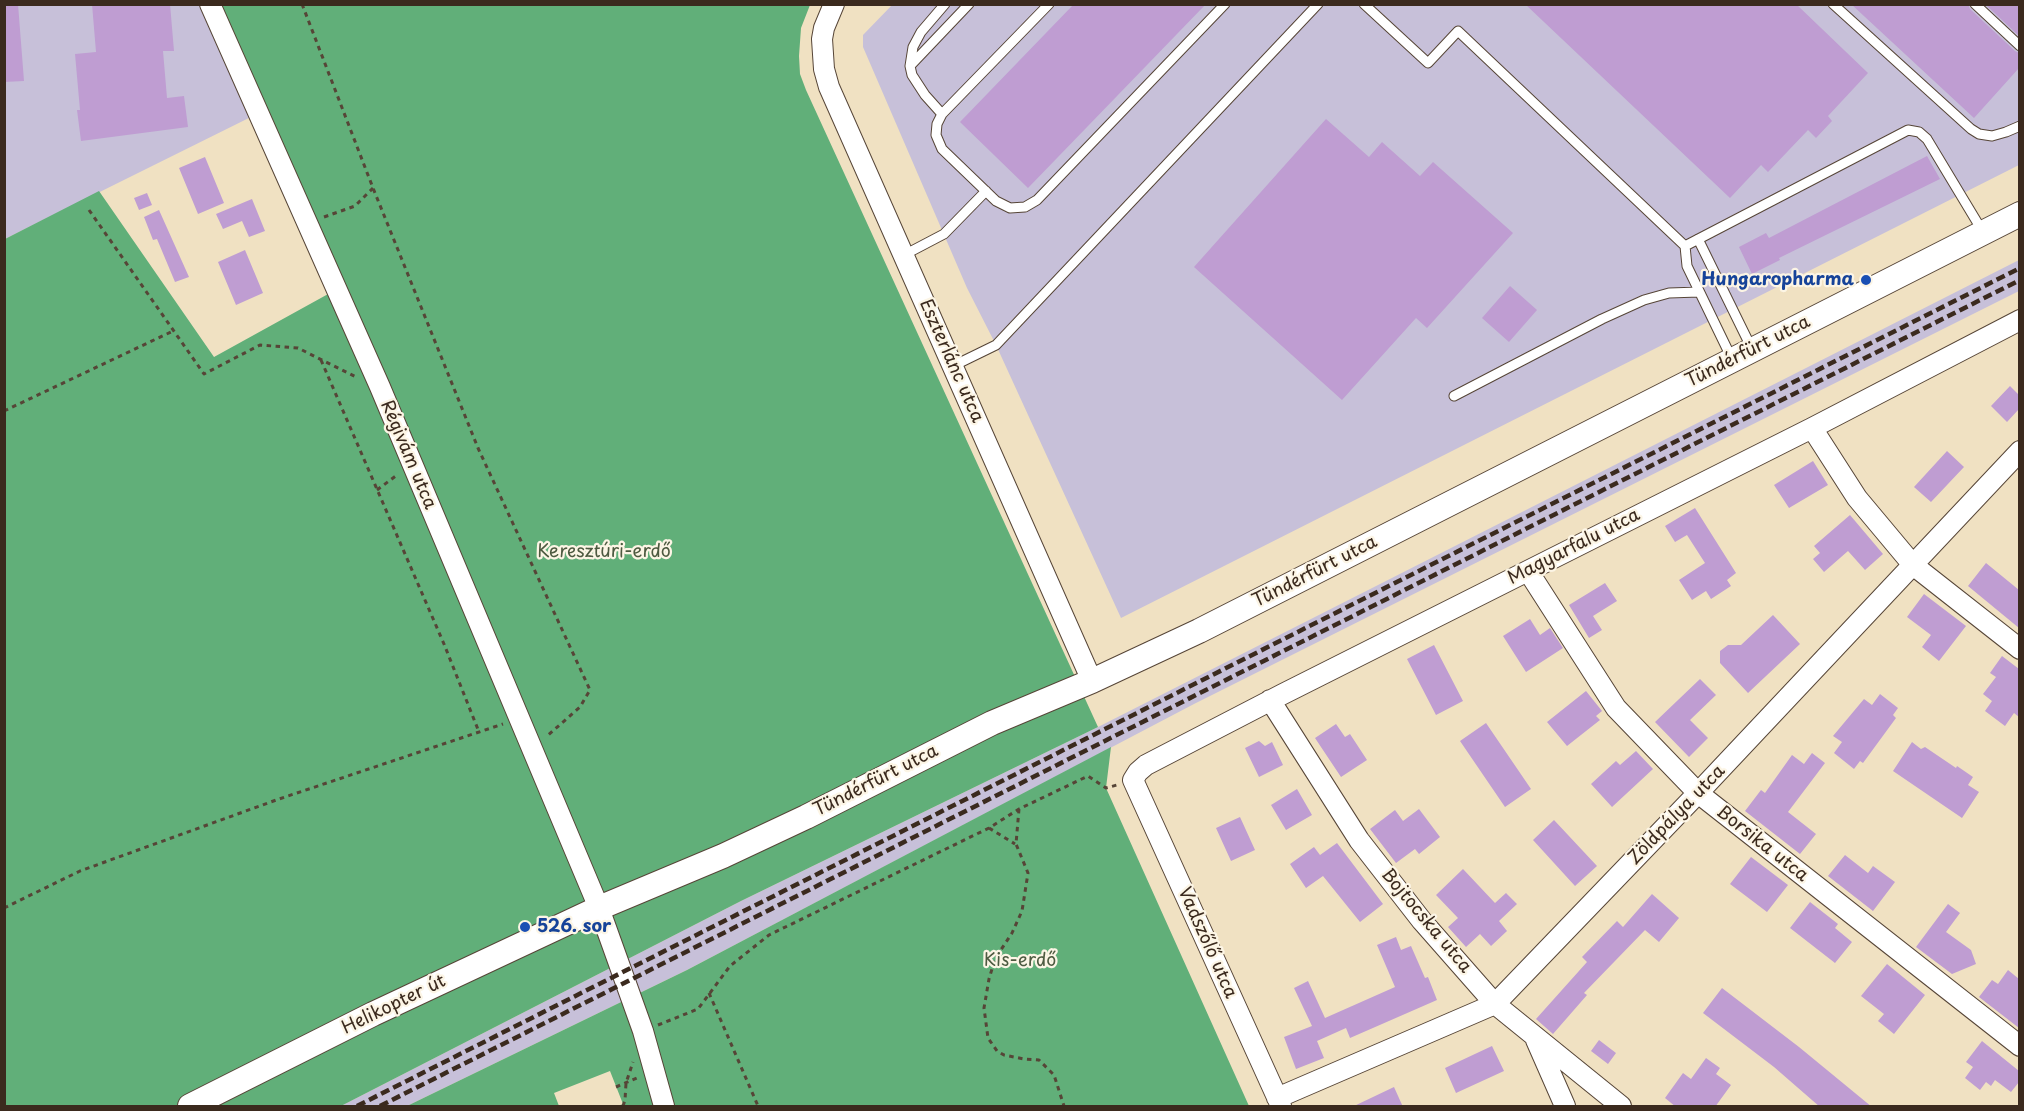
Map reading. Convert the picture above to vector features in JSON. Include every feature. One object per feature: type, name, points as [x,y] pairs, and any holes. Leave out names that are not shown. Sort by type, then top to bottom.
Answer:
[{"type":"street","name":"Régivám utca","points":[[210,4],[380,387],[599,908]]},
{"type":"street","name":"Eszterlánc utca","points":[[834,4],[822,39],[824,69],[829,87],[1092,681]]},
{"type":"street","name":"Tündérfürt utca","points":[[599,908],[733,852],[992,723],[1092,681],[1199,631],[2019,214]]},
{"type":"street","name":"Magyarfalu utca","points":[[1133,780],[1146,765],[1270,700],[1812,428],[2019,320]]},
{"type":"street","points":[[1812,428],[1857,498],[1913,565],[2019,649]]},
{"type":"street","name":"Zöldpálya utca","points":[[1279,1102],[1495,1004],[1698,794],[2019,451]]},
{"type":"street","name":"Borsika utca","points":[[1528,570],[1616,708],[1698,794],[2019,1046]]},
{"type":"street","name":"Bojtocska utca","points":[[1270,700],[1359,840],[1422,921],[1495,1004],[1621,1107]]},
{"type":"street","name":"Vadszőlő utca","points":[[1133,780],[1279,1102]]},
{"type":"street","points":[[599,908],[643,1031],[664,1107]]},
{"type":"street","name":"Helikopter út","points":[[190,1107],[373,1014],[599,908]]},
{"type":"street","points":[[1534,1035],[1565,1107]]},
{"type":"lane","points":[[942,114],[925,95],[912,75],[910,66],[913,47],[921,32],[945,4]]},
{"type":"lane","points":[[910,66],[969,4]]},
{"type":"lane","points":[[1049,4],[942,114],[937,124],[936,135],[942,149],[996,201],[1010,207],[1025,207],[1037,200],[1225,4]]},
{"type":"lane","points":[[953,366],[996,345],[1318,4]]},
{"type":"lane","points":[[1364,4],[1428,63],[1458,31],[1685,246],[1687,266],[1699,292],[1742,354]]},
{"type":"lane","points":[[1833,4],[1971,129],[1979,134],[1992,136],[2019,126]]},
{"type":"lane","points":[[1975,4],[2019,46]]},
{"type":"lane","points":[[1685,246],[1908,130],[1919,132],[1928,139],[1983,233]]},
{"type":"lane","points":[[904,255],[944,234],[986,191]]},
{"type":"lane","points":[[1698,239],[1742,354]]},
{"type":"lane","points":[[1454,396],[1602,319],[1644,300],[1669,293],[1699,292]]},
{"type":"path","points":[[302,4],[373,188],[478,447],[590,690],[580,707],[542,740],[530,745]]},
{"type":"path","points":[[309,227],[317,219],[355,206],[373,188]]},
{"type":"path","points":[[89,210],[204,374],[260,345],[298,348],[380,387]]},
{"type":"path","points":[[4,411],[173,331]]},
{"type":"path","points":[[321,360],[480,732]]},
{"type":"path","points":[[377,490],[413,466]]},
{"type":"path","points":[[4,908],[91,867],[268,803],[520,719]]},
{"type":"path","points":[[623,1106],[626,1083],[643,1031],[698,1009],[730,966],[769,935],[988,828],[1019,809],[1088,776],[1106,788],[1133,780]]},
{"type":"path","points":[[1019,809],[1016,844],[1028,873],[1022,911],[996,959],[989,979],[984,1008],[988,1038],[997,1051],[1004,1055],[1039,1060],[1054,1075],[1064,1107]]},
{"type":"path","points":[[988,828],[1016,844]]},
{"type":"path","points":[[709,993],[758,1107]]},
{"type":"path","points":[[616,1087],[654,1070]]},
{"type":"shaded area","points":[[893,4],[2019,5],[2019,165],[1121,618],[996,345],[967,288],[863,47],[863,35]]},
{"type":"shaded area","points":[[5,5],[217,5],[263,111],[5,239]]},
{"type":"shaded area","points":[[2019,260],[2019,291],[1194,704],[687,970],[407,1106],[341,1106],[741,901],[1098,727]]},
{"type":"green space","name":"Keresztúri-erdő","points":[[217,5],[810,5],[801,28],[799,56],[800,74],[806,90],[1098,727],[741,901],[341,1106],[5,1106],[5,239],[99,191],[214,357],[339,288]]},
{"type":"green space","name":"Kis-erdő","points":[[1111,747],[1106,788],[1249,1106],[618,1106],[623,1104],[610,1071],[554,1093],[559,1106],[407,1106],[687,970]]},
{"type":"building","points":[[4,4],[18,4],[24,81],[4,82]]},
{"type":"building","points":[[92,4],[170,4],[174,51],[163,51],[167,98],[184,96],[188,127],[81,141],[77,110],[80,110],[75,54],[96,52]]},
{"type":"building","points":[[1074,4],[1206,4],[1028,188],[960,122]]},
{"type":"building","points":[[1525,4],[1796,4],[1868,73],[1828,116],[1832,121],[1816,138],[1808,130],[1768,172],[1761,165],[1730,198]]},
{"type":"building","points":[[1851,4],[1968,4],[1970,9],[2019,53],[2019,68],[1974,118]]},
{"type":"building","points":[[1985,4],[2019,4],[2019,36]]},
{"type":"building","points":[[1326,119],[1369,157],[1382,142],[1420,176],[1433,162],[1513,233],[1427,328],[1416,318],[1342,400],[1194,267]]},
{"type":"building","points":[[1927,156],[1940,179],[1779,258],[1780,260],[1752,274],[1739,247],[1766,233],[1769,238]]},
{"type":"building","points":[[205,157],[224,203],[198,214],[179,168]]},
{"type":"building","points":[[147,193],[152,205],[139,210],[134,198]]},
{"type":"building","points":[[252,199],[265,231],[249,237],[242,221],[223,229],[216,214]]},
{"type":"building","points":[[159,210],[189,277],[175,282],[157,239],[153,240],[144,217]]},
{"type":"building","points":[[245,250],[263,293],[236,305],[218,262]]},
{"type":"building","points":[[1510,286],[1537,310],[1509,342],[1482,318]]},
{"type":"building","points":[[2010,386],[2019,395],[2019,409],[2007,422],[1991,406]]},
{"type":"building","points":[[1947,451],[1964,467],[1931,502],[1914,487]]},
{"type":"building","points":[[1813,461],[1828,485],[1789,508],[1774,485]]},
{"type":"building","points":[[1695,508],[1736,573],[1727,580],[1731,586],[1711,599],[1706,591],[1692,600],[1679,580],[1705,563],[1687,535],[1675,542],[1665,526]]},
{"type":"building","points":[[1850,515],[1883,554],[1865,570],[1848,551],[1824,572],[1813,559],[1820,553],[1814,546]]},
{"type":"building","points":[[1986,563],[2019,590],[2019,628],[1968,586]]},
{"type":"building","points":[[1605,583],[1617,601],[1593,616],[1602,630],[1589,638],[1569,605]]},
{"type":"building","points":[[1924,594],[1966,626],[1939,661],[1922,647],[1931,635],[1907,617]]},
{"type":"building","points":[[1773,615],[1800,644],[1748,693],[1720,663],[1720,651],[1728,645],[1741,645]]},
{"type":"building","points":[[1530,619],[1540,635],[1550,628],[1563,648],[1526,672],[1503,636]]},
{"type":"building","points":[[1434,645],[1463,701],[1436,715],[1407,659]]},
{"type":"building","points":[[2002,656],[2019,669],[2019,717],[2014,713],[2005,726],[1985,711],[1992,701],[1983,694],[1996,677],[1990,673]]},
{"type":"building","points":[[1700,679],[1716,695],[1690,720],[1708,738],[1689,757],[1655,722]]},
{"type":"building","points":[[1586,691],[1602,711],[1596,716],[1600,720],[1567,746],[1547,722]]},
{"type":"building","points":[[1880,694],[1898,708],[1893,715],[1896,718],[1863,763],[1860,761],[1854,769],[1834,753],[1842,742],[1833,736],[1864,699],[1872,705]]},
{"type":"building","points":[[1486,723],[1531,789],[1505,807],[1460,741]]},
{"type":"building","points":[[1336,724],[1345,737],[1350,734],[1367,760],[1341,777],[1315,738]]},
{"type":"building","points":[[1259,741],[1265,746],[1272,742],[1283,765],[1259,777],[1245,748]]},
{"type":"building","points":[[1912,742],[1921,749],[1925,747],[1973,777],[1968,785],[1979,792],[1962,818],[1893,771]]},
{"type":"building","points":[[1636,751],[1653,769],[1612,807],[1591,784],[1616,761],[1620,765]]},
{"type":"building","points":[[1812,753],[1825,763],[1788,812],[1816,834],[1800,854],[1745,811],[1761,790],[1765,793],[1792,755],[1804,764]]},
{"type":"building","points":[[1297,789],[1312,815],[1286,830],[1271,805]]},
{"type":"building","points":[[1419,809],[1440,837],[1419,854],[1415,849],[1396,863],[1370,829],[1395,810],[1403,821]]},
{"type":"building","points":[[1240,817],[1255,850],[1231,861],[1216,828]]},
{"type":"building","points":[[1554,820],[1597,866],[1575,886],[1533,840]]},
{"type":"building","points":[[1337,843],[1383,904],[1360,922],[1323,876],[1306,888],[1290,864],[1314,847],[1320,855]]},
{"type":"building","points":[[1845,855],[1868,873],[1873,866],[1895,882],[1873,911],[1828,876]]},
{"type":"building","points":[[1751,857],[1788,885],[1767,912],[1730,884]]},
{"type":"building","points":[[1463,869],[1495,903],[1506,893],[1517,904],[1499,921],[1507,931],[1491,946],[1480,934],[1466,947],[1448,927],[1458,918],[1436,895]]},
{"type":"building","points":[[1652,894],[1679,918],[1659,942],[1645,930],[1584,993],[1587,995],[1553,1034],[1536,1019],[1587,962],[1582,957],[1617,921],[1623,927]]},
{"type":"building","points":[[1810,902],[1838,924],[1835,928],[1852,942],[1835,963],[1790,928]]},
{"type":"building","points":[[1948,904],[1960,913],[1946,932],[1971,950],[1976,964],[1952,974],[1916,947]]},
{"type":"building","points":[[1396,937],[1401,950],[1411,946],[1425,978],[1428,977],[1437,1000],[1350,1038],[1346,1028],[1317,1041],[1324,1058],[1296,1069],[1284,1037],[1312,1026],[1294,988],[1308,981],[1325,1018],[1395,987],[1377,945]]},
{"type":"building","points":[[1887,964],[1925,995],[1894,1034],[1878,1021],[1884,1014],[1861,996]]},
{"type":"building","points":[[2008,970],[2019,979],[2019,1028],[1979,997],[1992,980],[1998,984]]},
{"type":"building","points":[[1722,988],[1872,1107],[1820,1107],[1774,1067],[1703,1013]]},
{"type":"building","points":[[1599,1040],[1616,1053],[1608,1064],[1591,1051]]},
{"type":"building","points":[[1982,1041],[2019,1071],[2019,1082],[2011,1092],[1995,1080],[1991,1086],[1986,1082],[1980,1090],[1965,1078],[1973,1067],[1966,1062]]},
{"type":"building","points":[[1492,1046],[1504,1071],[1456,1093],[1445,1068]]},
{"type":"building","points":[[1706,1058],[1720,1068],[1716,1074],[1731,1085],[1715,1107],[1676,1107],[1665,1098],[1683,1073],[1691,1079]]},
{"type":"building","points":[[1394,1087],[1403,1107],[1352,1107]]},
{"type":"railway","points":[[357,1106],[2020,268]]},
{"type":"railway","points":[[380,1106],[2020,280]]},
{"type":"place","name":"Hungaropharma","points":[[1866,280]]},
{"type":"place","name":"526. sor","points":[[525,927]]}]
